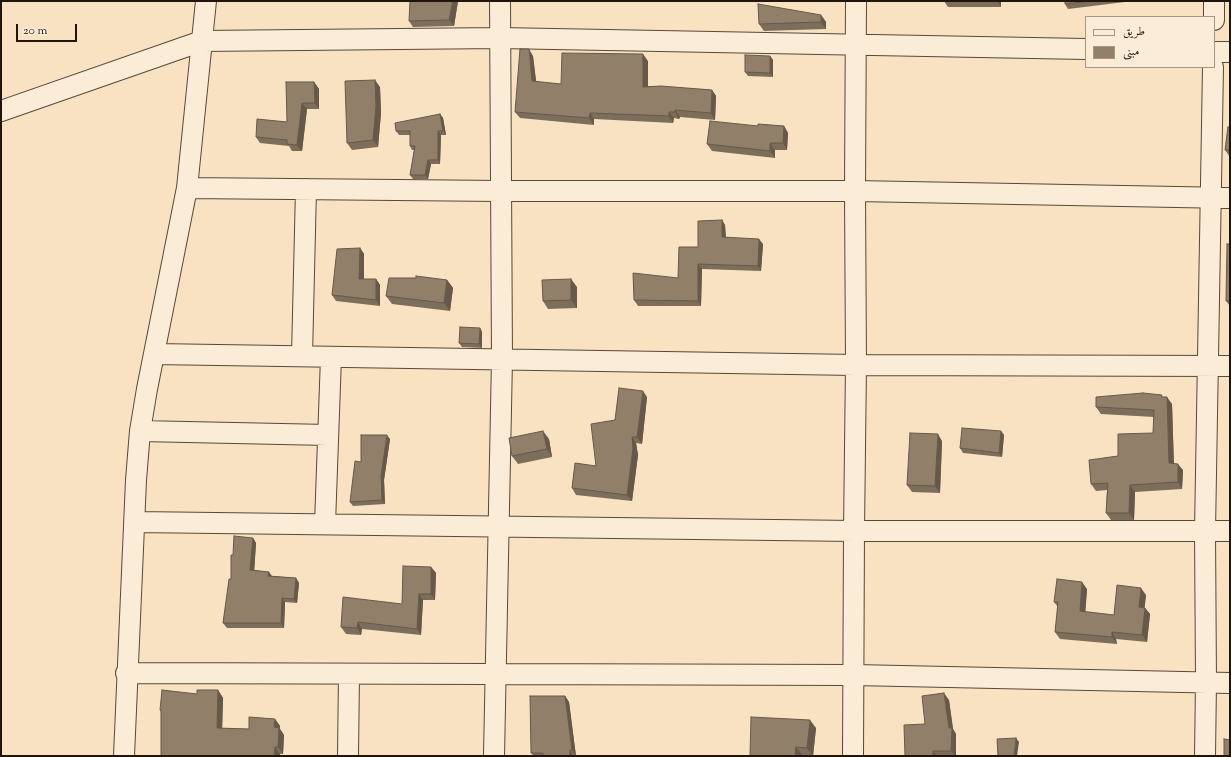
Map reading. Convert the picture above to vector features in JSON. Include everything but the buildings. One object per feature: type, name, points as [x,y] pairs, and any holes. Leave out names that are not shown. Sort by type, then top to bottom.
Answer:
[{"type":"street","points":[[124,756],[126,673],[140,431],[187,188],[206,1]]},
{"type":"street","points":[[494,756],[502,359],[500,1]]},
{"type":"street","points":[[853,756],[856,365],[856,1]]},
{"type":"street","points":[[1214,1],[1214,16]]},
{"type":"street","points":[[1,111],[202,40],[500,38],[1085,49]]},
{"type":"street","points":[[1215,52],[1230,52]]},
{"type":"street","points":[[1205,756],[1205,531],[1213,68]]},
{"type":"street","points":[[187,188],[501,191],[855,191],[1230,198]]},
{"type":"street","points":[[302,356],[306,189]]},
{"type":"street","points":[[154,354],[856,365],[1230,366]]},
{"type":"street","points":[[325,524],[330,357]]},
{"type":"street","points":[[140,431],[328,435]]},
{"type":"street","points":[[135,522],[498,528],[854,531],[1230,531]]},
{"type":"street","points":[[126,673],[854,676],[1230,682]]},
{"type":"street","points":[[348,756],[349,674]]}]
